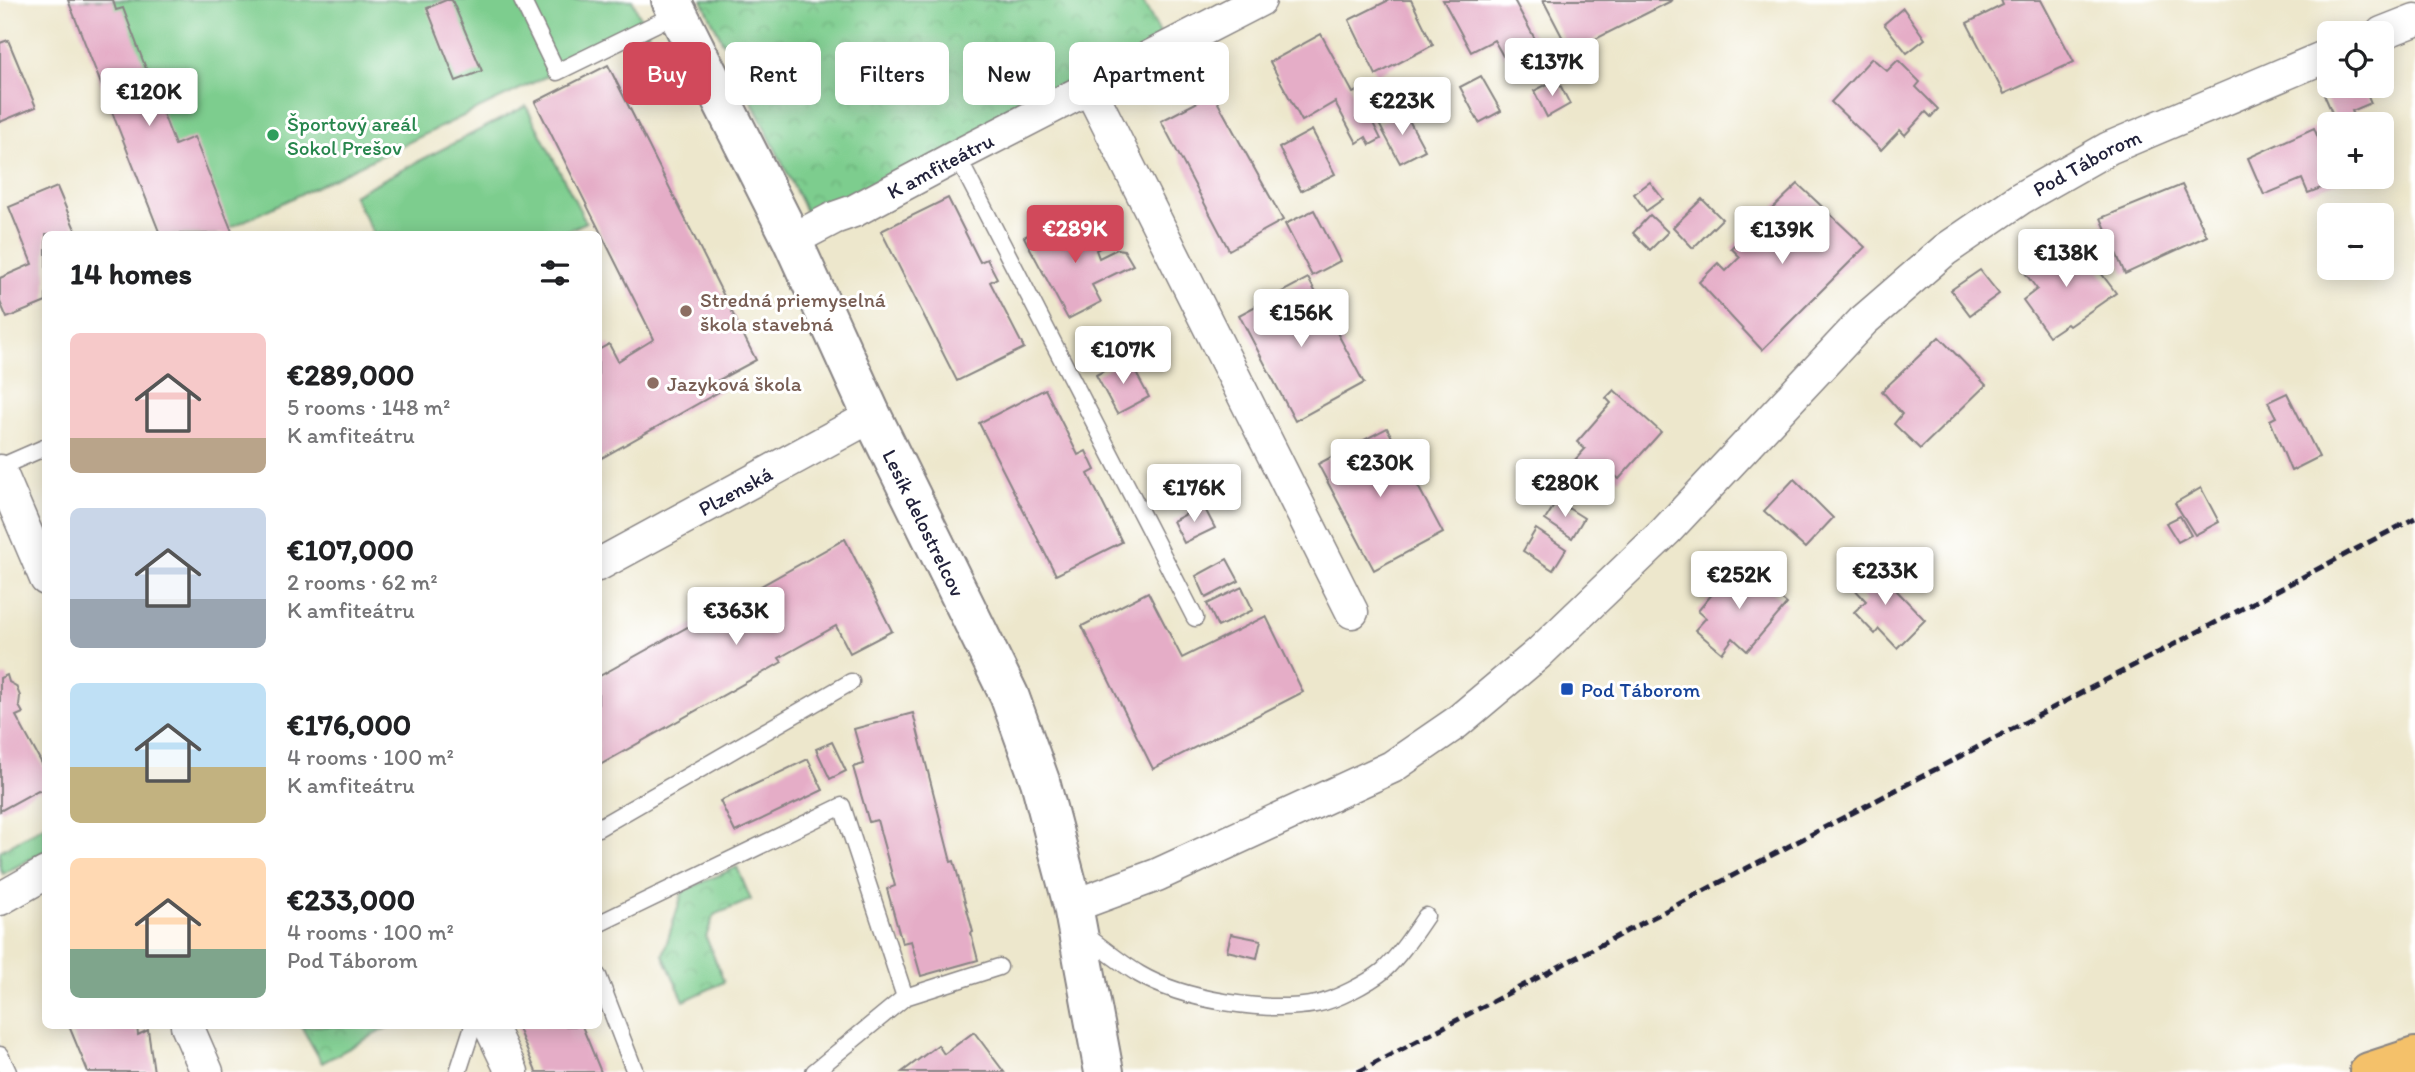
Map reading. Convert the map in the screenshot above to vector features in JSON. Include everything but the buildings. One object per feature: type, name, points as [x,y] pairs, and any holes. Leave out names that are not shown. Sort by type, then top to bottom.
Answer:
[{"type":"main road","points":[[2369,1072],[2415,1057]]},
{"type":"street","name":"K amfiteátru","points":[[1177,42],[1260,0]]},
{"type":"street","name":"Lesík delostrelcov","points":[[674,7],[792,240],[872,416],[1009,695],[1041,781],[1076,917],[1104,1072]]},
{"type":"street","points":[[2394,28],[2415,20]]},
{"type":"street","name":"Pod Táborom","points":[[1076,917],[1157,875],[1392,766],[1456,723],[1538,654],[1666,531],[1863,321],[1945,250],[2021,198],[2109,148],[2317,60]]},
{"type":"street","name":"K amfiteátru","points":[[792,240],[834,218],[854,211],[1069,97]]},
{"type":"street","points":[[1098,105],[1352,612]]},
{"type":"street","name":"Plzenská","points":[[602,563],[872,416]]},
{"type":"street","points":[[0,469],[42,569]]},
{"type":"street","points":[[0,899],[42,875]]},
{"type":"street","points":[[188,1029],[207,1072]]},
{"type":"street","points":[[491,1029],[512,1072]]},
{"type":"lane","points":[[522,0],[557,72],[674,7]]},
{"type":"lane","points":[[957,156],[1195,618]]},
{"type":"lane","points":[[0,469],[42,449]]},
{"type":"lane","points":[[602,826],[850,681]]},
{"type":"lane","points":[[602,922],[842,806],[905,998]]},
{"type":"lane","points":[[1076,917],[1141,975],[1202,997],[1283,1007],[1319,1004],[1383,971],[1407,944],[1426,916]]},
{"type":"lane","points":[[814,1072],[905,998],[999,967]]},
{"type":"lane","points":[[602,986],[635,1072]]},
{"type":"lane","points":[[458,1072],[472,1029]]},
{"type":"lane","points":[[0,1055],[8,1072]]},
{"type":"green space","name":"Športový areál Sokol Prešov","points":[[70,0],[632,0],[649,35],[639,32],[223,231],[160,231]]},
{"type":"green space","points":[[702,0],[1142,0],[1165,42],[1069,42],[1069,100],[814,228],[754,105],[821,105],[821,42],[725,42],[725,47]]},
{"type":"green space","points":[[526,106],[586,222],[567,231],[372,231],[353,195]]},
{"type":"green space","points":[[42,827],[42,853],[3,874],[0,868],[0,851]]},
{"type":"green space","points":[[737,867],[751,900],[714,915],[706,937],[724,982],[684,1001],[663,955],[683,891]]},
{"type":"green space","points":[[303,1029],[384,1029],[322,1063]]},
{"type":"railway","points":[[1358,1072],[2415,518]]},
{"type":"place","name":"Športový areál Sokol Prešov","points":[[273,135]]},
{"type":"place","name":"Stredná priemyselná škola stavebná","points":[[686,311]]},
{"type":"place","name":"Jazyková škola","points":[[653,383]]},
{"type":"place","name":"Pod Táborom","points":[[1567,689]]}]
